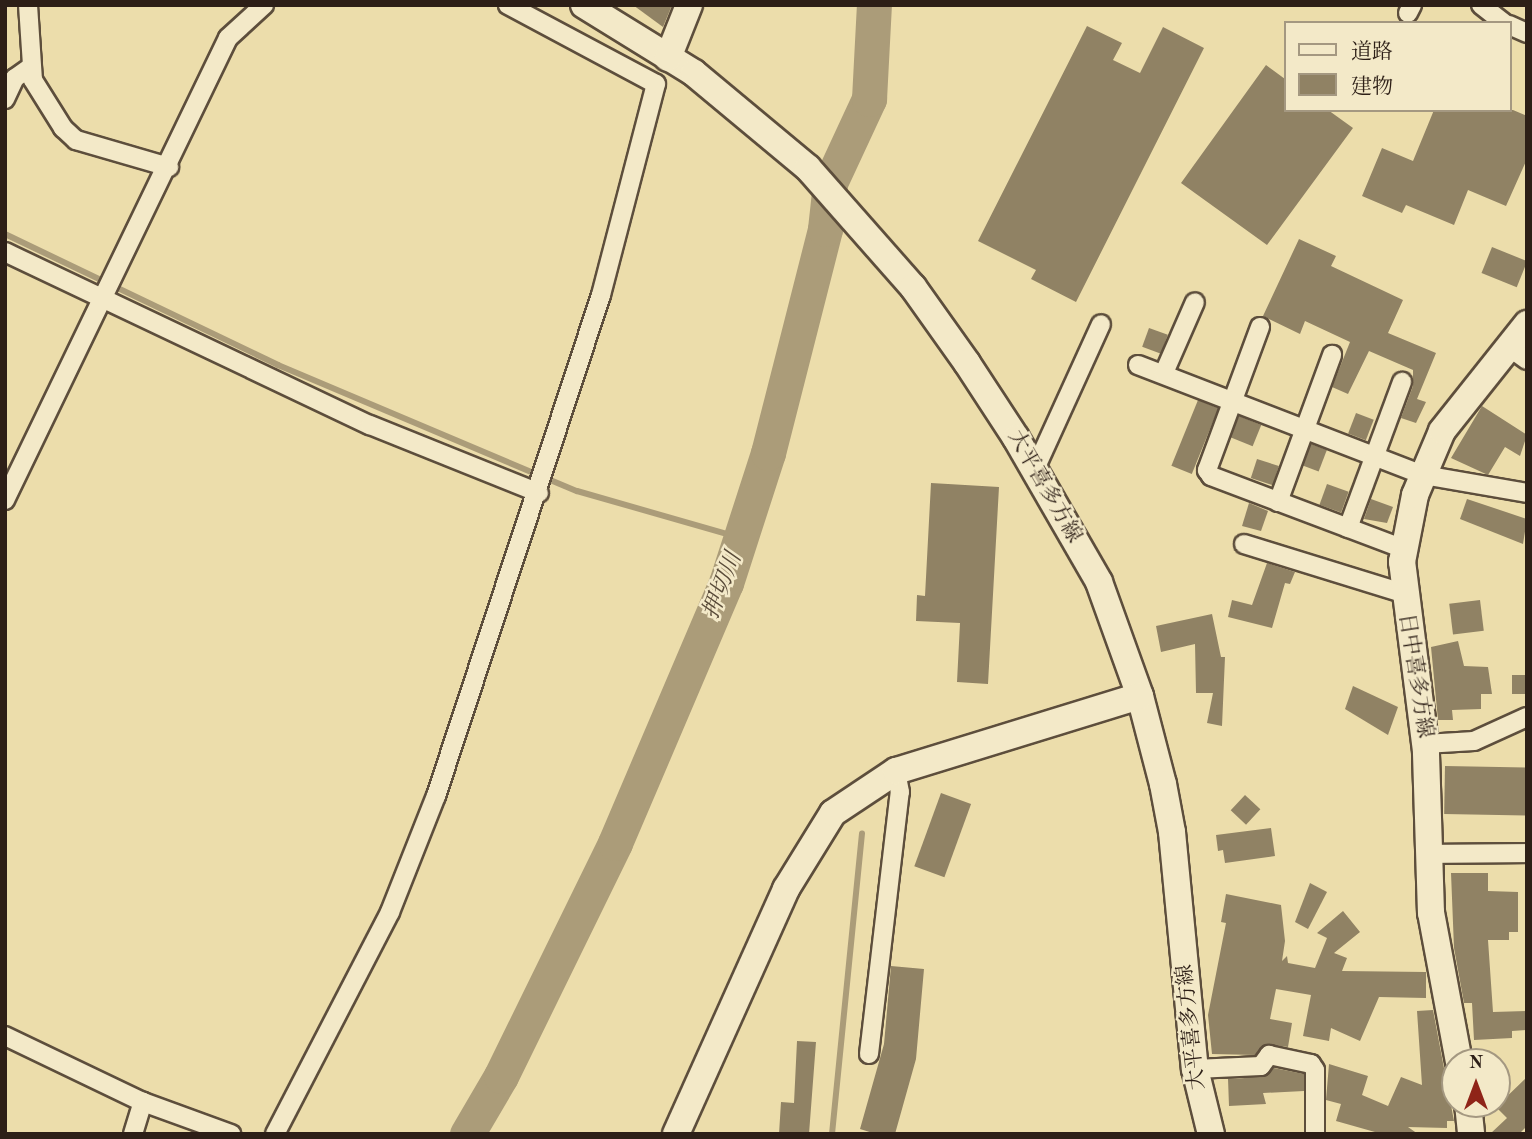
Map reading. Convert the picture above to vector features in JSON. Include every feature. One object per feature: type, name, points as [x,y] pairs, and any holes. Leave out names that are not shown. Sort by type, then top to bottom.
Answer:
[{"type":"main road","name":"大平喜多方線","points":[[584,5],[694,73],[808,169],[913,288],[996,404],[1099,582],[1140,696],[1172,832],[1195,1069],[1211,1134]]},
{"type":"main road","points":[[668,58],[689,5]]},
{"type":"main road","name":"日中喜多方線","points":[[1456,1048],[1436,956],[1425,744],[1402,593],[1404,548],[1423,475],[1442,431],[1518,353],[1527,324]]},
{"type":"main road","points":[[676,1134],[807,848],[833,813],[895,771],[1140,696]]},
{"type":"street","points":[[28,5],[32,67],[45,105],[76,140],[169,167]]},
{"type":"street","points":[[5,500],[101,298],[169,167],[228,38],[264,5]]},
{"type":"street","points":[[275,1134],[390,912],[436,796],[539,493],[601,295],[656,84],[508,5]]},
{"type":"street","points":[[1481,5],[1501,21]]},
{"type":"street","points":[[1511,26],[1527,33]]},
{"type":"street","points":[[5,99],[15,78],[32,67]]},
{"type":"street","points":[[5,252],[370,425],[539,493]]},
{"type":"street","points":[[1164,373],[1190,305],[1195,302]]},
{"type":"street","points":[[1035,469],[1101,324]]},
{"type":"street","points":[[1260,327],[1208,470],[1210,476],[1404,548]]},
{"type":"street","points":[[1279,502],[1332,355]]},
{"type":"street","points":[[1138,365],[1372,453],[1423,475],[1527,494]]},
{"type":"street","points":[[1348,528],[1372,453],[1402,382]]},
{"type":"street","points":[[1244,544],[1402,593]]},
{"type":"street","points":[[1425,744],[1474,741],[1527,718]]},
{"type":"street","points":[[869,1054],[900,792],[895,771]]},
{"type":"street","points":[[1430,854],[1527,853]]},
{"type":"street","points":[[5,1036],[143,1102],[231,1134]]},
{"type":"street","points":[[1195,1069],[1261,1066],[1269,1055],[1311,1064],[1315,1070],[1315,1134]]},
{"type":"street","points":[[133,1134],[143,1102]]},
{"type":"building","points":[[633,5],[672,5],[663,27]]},
{"type":"building","points":[[1087,26],[1122,43],[1113,60],[1140,73],[1163,27],[1204,48],[1076,302],[1031,279],[1036,270],[978,241]]},
{"type":"building","points":[[1266,65],[1284,78],[1284,112],[1331,112],[1353,128],[1267,245],[1181,183]]},
{"type":"building","points":[[1513,110],[1527,116],[1527,159],[1506,206],[1468,190],[1454,225],[1406,205],[1402,213],[1362,196],[1382,148],[1413,161],[1433,112]]},
{"type":"building","points":[[1299,239],[1336,256],[1331,266],[1403,300],[1388,333],[1436,353],[1417,399],[1426,402],[1416,423],[1401,418],[1413,386],[1413,370],[1369,351],[1348,394],[1332,387],[1350,342],[1305,321],[1300,334],[1263,316]]},
{"type":"building","points":[[1492,247],[1527,261],[1517,287],[1482,273]]},
{"type":"building","points":[[1149,328],[1168,335],[1161,354],[1142,347]]},
{"type":"building","points":[[1198,400],[1218,408],[1192,474],[1171,466]]},
{"type":"building","points":[[1482,406],[1527,435],[1520,456],[1505,447],[1488,475],[1451,458]]},
{"type":"building","points":[[1356,413],[1374,420],[1366,440],[1348,434]]},
{"type":"building","points":[[1239,416],[1261,425],[1253,446],[1230,437]]},
{"type":"building","points":[[1311,444],[1327,450],[1319,472],[1303,465]]},
{"type":"building","points":[[1257,459],[1279,466],[1273,485],[1251,478]]},
{"type":"building","points":[[931,483],[999,487],[988,684],[957,682],[960,623],[916,621],[917,595],[925,596]]},
{"type":"building","points":[[1327,484],[1349,492],[1341,513],[1319,505]]},
{"type":"building","points":[[1371,499],[1393,507],[1387,523],[1364,519]]},
{"type":"building","points":[[1467,499],[1527,519],[1523,544],[1460,519]]},
{"type":"building","points":[[1249,503],[1268,511],[1261,531],[1242,526]]},
{"type":"building","points":[[1267,563],[1295,572],[1290,584],[1285,583],[1272,628],[1228,617],[1232,600],[1252,605]]},
{"type":"building","points":[[1480,600],[1484,631],[1453,635],[1449,604]]},
{"type":"building","points":[[1212,614],[1221,657],[1225,657],[1222,726],[1207,723],[1213,693],[1196,693],[1195,644],[1161,652],[1156,626]]},
{"type":"building","points":[[1458,641],[1464,666],[1488,667],[1492,694],[1481,694],[1481,709],[1452,710],[1453,720],[1438,720],[1431,647]]},
{"type":"building","points":[[1512,675],[1527,675],[1527,694],[1512,694]]},
{"type":"building","points":[[1353,686],[1398,707],[1388,735],[1345,709]]},
{"type":"building","points":[[1445,766],[1527,767],[1526,815],[1444,814]]},
{"type":"building","points":[[941,793],[971,804],[944,877],[914,866]]},
{"type":"building","points":[[1245,795],[1260,809],[1246,825],[1231,810]]},
{"type":"building","points":[[1271,828],[1275,856],[1225,863],[1223,850],[1218,851],[1216,835]]},
{"type":"building","points":[[1451,873],[1488,873],[1488,891],[1518,892],[1518,932],[1509,932],[1509,940],[1488,940],[1493,1012],[1527,1011],[1527,1030],[1512,1031],[1512,1038],[1474,1040],[1472,1003],[1464,1003],[1454,948]]},
{"type":"building","points":[[1310,883],[1327,892],[1308,929],[1295,922]]},
{"type":"building","points":[[1226,894],[1281,905],[1285,941],[1282,961],[1287,956],[1288,963],[1315,968],[1327,938],[1317,933],[1343,911],[1360,932],[1334,953],[1347,958],[1342,971],[1426,972],[1426,998],[1379,997],[1360,1041],[1331,1028],[1329,1041],[1303,1036],[1311,995],[1276,989],[1270,1019],[1292,1023],[1288,1047],[1266,1044],[1255,1055],[1212,1054],[1208,1015],[1226,923],[1221,922]]},
{"type":"building","points":[[891,966],[924,969],[916,1059],[895,1134],[876,1134],[860,1129],[884,1044]]},
{"type":"building","points":[[1433,1010],[1441,1052],[1441,1118],[1453,1118],[1454,1121],[1447,1121],[1447,1128],[1408,1127],[1418,1134],[1382,1134],[1336,1121],[1341,1104],[1326,1100],[1329,1064],[1368,1076],[1362,1095],[1388,1106],[1401,1077],[1422,1085],[1417,1011]]},
{"type":"building","points":[[797,1041],[816,1042],[809,1134],[779,1134],[781,1102],[794,1103]]},
{"type":"building","points":[[1274,1068],[1304,1074],[1304,1091],[1263,1093],[1266,1104],[1229,1106],[1228,1079],[1262,1077]]},
{"type":"building","points":[[1527,1077],[1527,1126],[1519,1134],[1490,1134],[1507,1118],[1511,1118],[1511,1092]]},
{"type":"waterway","name":"押切川","points":[[467,1134],[501,1076],[615,843],[726,583],[768,453],[825,229],[830,183],[869,99],[874,5]]},
{"type":"waterway","points":[[5,234],[278,365],[577,491],[741,538]]},
{"type":"waterway","points":[[832,1134],[862,833]]}]
